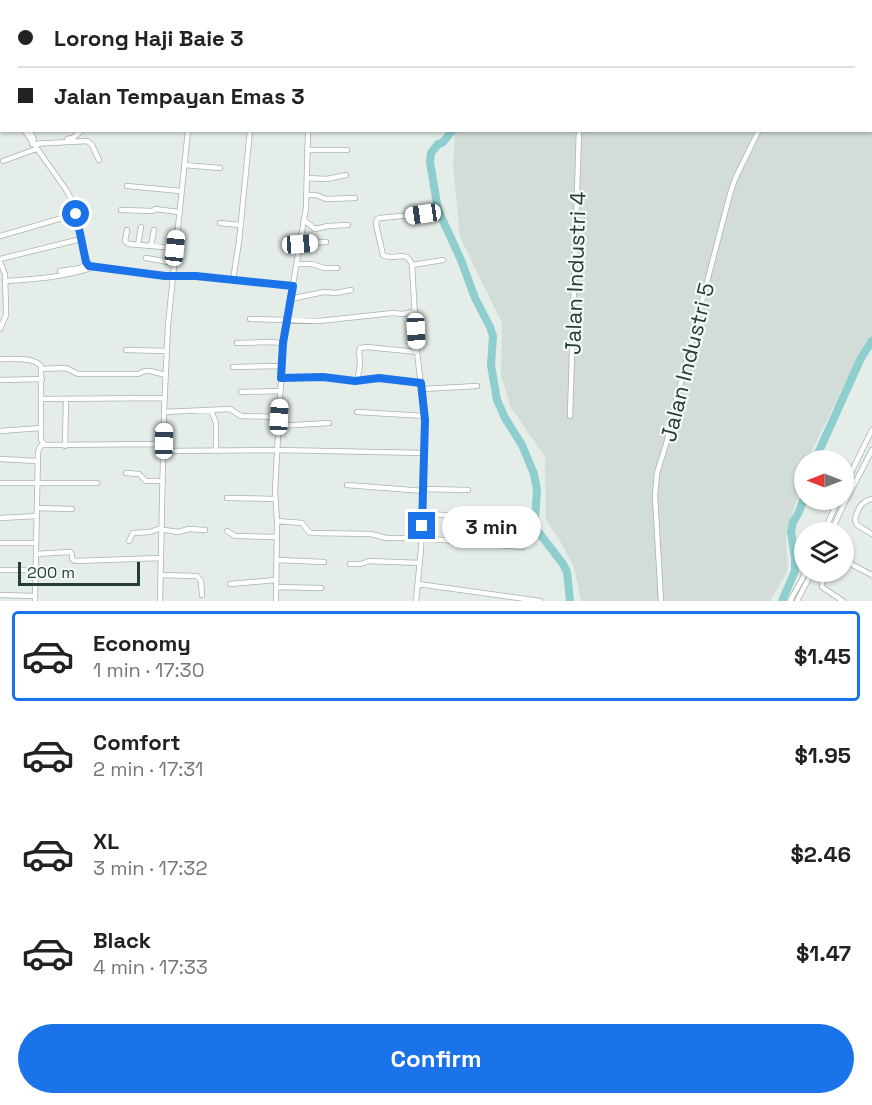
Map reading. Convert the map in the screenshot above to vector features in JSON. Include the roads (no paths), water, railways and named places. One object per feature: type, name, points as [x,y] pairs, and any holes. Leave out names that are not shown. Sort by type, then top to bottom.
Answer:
[{"type":"street","points":[[47,143],[51,140],[73,138],[80,132]]},
{"type":"street","points":[[160,601],[167,351],[188,132]]},
{"type":"street","points":[[233,280],[250,132]]},
{"type":"street","points":[[276,601],[275,499],[281,366],[307,195],[308,132]]},
{"type":"street","name":"Jalan Industri 4","points":[[570,416],[579,132]]},
{"type":"street","name":"Jalan Industri 5","points":[[661,601],[655,496],[657,473],[723,219],[735,179],[758,132]]},
{"type":"street","points":[[32,139],[47,143],[90,142],[99,160]]},
{"type":"street","points":[[3,161],[32,139]]},
{"type":"street","points":[[32,139],[73,203],[87,264]]},
{"type":"street","points":[[308,150],[347,150]]},
{"type":"street","points":[[184,165],[220,168]]},
{"type":"street","points":[[307,178],[327,179],[346,175]]},
{"type":"street","points":[[128,186],[181,191]]},
{"type":"street","points":[[307,195],[316,195],[326,199],[355,198]]},
{"type":"street","points":[[121,210],[153,211],[155,209],[179,212]]},
{"type":"street","points":[[416,601],[424,490],[425,416],[417,352],[412,265],[407,256],[389,258],[383,255],[376,221],[380,218],[423,214],[426,211]]},
{"type":"street","points":[[0,236],[76,214]]},
{"type":"street","points":[[304,220],[315,229],[348,225]]},
{"type":"street","points":[[220,223],[240,225]]},
{"type":"street","points":[[138,245],[141,227]]},
{"type":"street","points":[[127,230],[125,243],[175,248]]},
{"type":"street","points":[[152,246],[154,230]]},
{"type":"street","points":[[0,329],[6,315],[4,291],[6,281],[0,260],[81,239]]},
{"type":"street","points":[[300,244],[326,242]]},
{"type":"street","points":[[146,258],[174,262]]},
{"type":"street","points":[[412,265],[443,260]]},
{"type":"street","points":[[87,264],[95,267],[293,286]]},
{"type":"street","points":[[60,272],[80,268],[87,264]]},
{"type":"street","points":[[297,264],[337,268]]},
{"type":"street","points":[[6,281],[39,279],[85,271],[95,267]]},
{"type":"street","points":[[290,299],[324,292],[351,290]]},
{"type":"street","points":[[250,319],[320,321],[393,313],[404,314],[415,311]]},
{"type":"street","points":[[237,343],[283,343]]},
{"type":"street","points":[[357,380],[360,348],[367,346],[417,352]]},
{"type":"street","points":[[126,350],[167,351]]},
{"type":"street","points":[[0,359],[40,363],[41,440],[43,444]]},
{"type":"street","points":[[233,367],[281,366]]},
{"type":"street","points":[[41,369],[66,368],[78,374],[138,374],[150,371],[166,375]]},
{"type":"street","points":[[281,378],[323,377],[357,380],[379,378],[421,386],[477,387]]},
{"type":"street","points":[[0,380],[42,379]]},
{"type":"street","points":[[241,392],[280,391]]},
{"type":"street","points":[[41,399],[165,398]]},
{"type":"street","points":[[65,446],[66,399]]},
{"type":"street","points":[[164,412],[232,409],[243,416],[279,417]]},
{"type":"street","points":[[211,410],[216,423],[216,450]]},
{"type":"street","points":[[357,412],[425,416]]},
{"type":"street","points":[[278,426],[329,423]]},
{"type":"street","points":[[0,431],[41,428]]},
{"type":"street","points":[[854,467],[872,430]]},
{"type":"street","points":[[43,444],[65,446],[163,444]]},
{"type":"street","points":[[0,595],[35,599],[37,462],[38,449],[43,444]]},
{"type":"street","points":[[163,451],[277,450],[425,453]]},
{"type":"street","points":[[836,522],[872,450]]},
{"type":"street","points":[[0,459],[37,462]]},
{"type":"street","points":[[126,472],[138,474],[146,481],[163,481]]},
{"type":"street","points":[[0,483],[98,483]]},
{"type":"street","points":[[346,485],[424,490],[468,490]]},
{"type":"street","points":[[227,498],[275,499]]},
{"type":"street","points":[[872,499],[862,503],[855,520],[857,525],[872,534]]},
{"type":"street","points":[[37,508],[72,509]]},
{"type":"street","points":[[422,513],[505,521]]},
{"type":"street","points":[[0,518],[37,516]]},
{"type":"street","points":[[277,521],[302,523],[312,533],[371,534],[386,538],[421,538],[522,548]]},
{"type":"street","points":[[129,540],[133,532],[162,529],[178,532],[189,529],[205,530]]},
{"type":"street","points":[[227,531],[235,536],[277,537]]},
{"type":"street","points":[[0,543],[36,543]]},
{"type":"street","points":[[36,554],[70,552],[75,561],[161,558]]},
{"type":"street","points":[[277,560],[324,562]]},
{"type":"street","points":[[350,564],[369,561],[420,563]]},
{"type":"street","points":[[854,566],[872,575]]},
{"type":"street","points":[[0,570],[36,570]]},
{"type":"street","points":[[161,575],[197,576],[201,581],[202,595]]},
{"type":"street","points":[[230,584],[276,580]]},
{"type":"street","points":[[790,601],[800,582]]},
{"type":"street","points":[[797,601],[807,582]]},
{"type":"street","points":[[822,582],[822,587],[843,601]]},
{"type":"street","points":[[418,584],[540,601]]},
{"type":"street","points":[[276,587],[321,588]]},
{"type":"waterway","points":[[451,132],[431,153],[430,162],[438,210],[461,260],[475,298],[490,327],[493,336],[491,365],[497,400],[522,445],[534,474],[537,490],[536,529],[567,572],[570,601]]},
{"type":"waterway","points":[[820,450],[861,358],[872,341]]},
{"type":"waterway","points":[[782,601],[795,571],[791,532],[800,510]]}]
